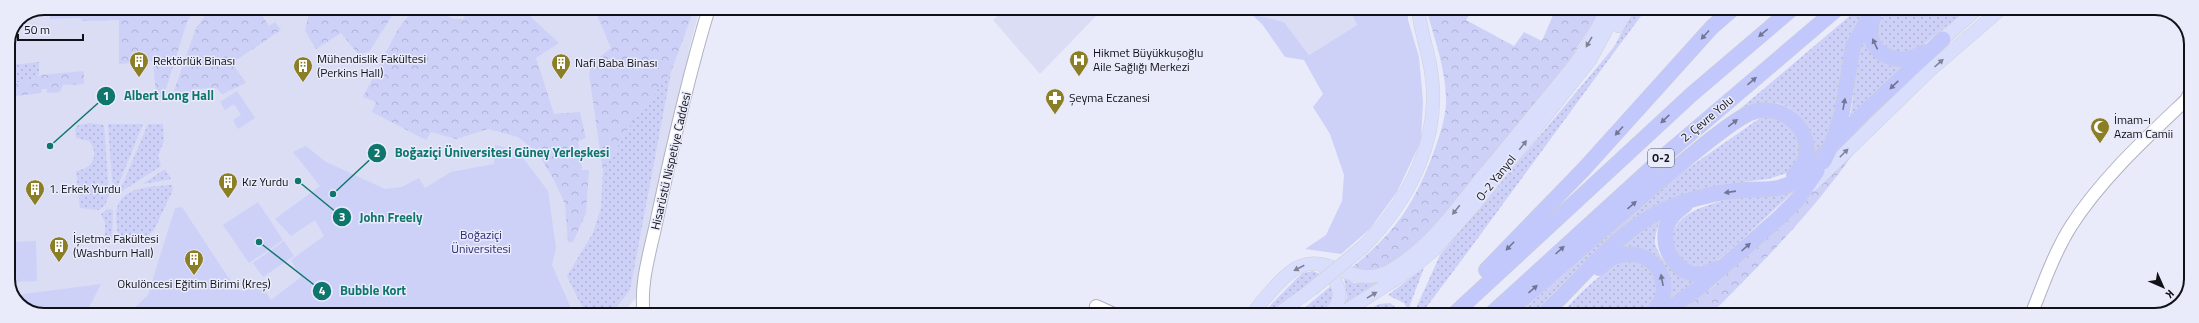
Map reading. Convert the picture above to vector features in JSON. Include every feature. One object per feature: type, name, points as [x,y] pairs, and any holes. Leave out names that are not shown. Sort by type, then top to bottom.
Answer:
[{"type":"highway","points":[[1449,308],[1584,169],[1712,27],[1726,15]]},
{"type":"highway","name":"O-2","points":[[1461,308],[1692,94],[1785,15]]},
{"type":"highway","name":"2. Çevre Yolu","points":[[1498,308],[1669,152],[1830,15]]},
{"type":"highway","points":[[1671,308],[1724,266],[1779,218],[1797,200],[1823,162],[1833,141],[1842,112],[1853,46],[1872,15]]},
{"type":"highway","points":[[1874,15],[1871,26],[1871,35],[1880,52],[1890,59],[1914,58],[1943,39]]},
{"type":"highway","points":[[1550,308],[1606,252],[1635,226],[1678,204],[1728,192],[1777,190],[1788,186],[1799,179],[1866,111],[1943,39]]},
{"type":"highway","points":[[1512,308],[1646,193],[1739,119],[1755,111],[1764,110],[1785,114],[1792,118],[1802,132],[1806,151],[1803,162],[1796,174],[1784,183],[1757,190]]},
{"type":"highway","points":[[1704,197],[1688,203],[1674,213],[1666,228],[1665,241],[1674,262],[1686,271],[1701,274],[1724,266]]},
{"type":"highway","points":[[1551,308],[1612,258],[1626,254],[1639,255],[1652,262],[1660,272],[1663,283],[1663,294],[1656,308]]},
{"type":"main road","name":"Hisarüstü Nispetiye Caddesi","points":[[643,308],[641,300],[672,148],[695,54],[707,15]]},
{"type":"main road","points":[[1287,308],[1312,290],[1363,247],[1390,217],[1404,196],[1417,171],[1430,133],[1434,103],[1431,70],[1420,27],[1419,15]]},
{"type":"main road","points":[[1257,308],[1277,286],[1300,266],[1311,264],[1323,266],[1366,278],[1380,276],[1411,257],[1431,239],[1453,214],[1570,70],[1586,49],[1604,15]]},
{"type":"main road","name":"O-2 Yanyol","points":[[1349,308],[1410,270],[1436,249],[1477,202],[1590,60],[1614,15]]},
{"type":"main road","points":[[1590,60],[1606,45],[1624,15]]},
{"type":"main road","points":[[1943,39],[1970,15]]},
{"type":"main road","points":[[1797,200],[1923,77],[1994,15]]},
{"type":"main road","points":[[2034,308],[2057,252],[2071,226],[2108,177],[2184,102]]},
{"type":"main road","points":[[1323,266],[1335,278],[1339,289],[1338,302],[1335,308]]},
{"type":"main road","points":[[1296,308],[1312,290]]},
{"type":"main road","points":[[1096,306],[1100,308]]},
{"type":"shaded area","points":[[44,15],[698,15],[689,49],[684,84],[646,244],[636,297],[627,308],[40,308],[31,305],[22,298],[17,290],[15,281],[15,44],[17,33],[28,20],[33,17]]},
{"type":"shaded area","points":[[998,15],[1097,15],[1040,74],[993,20]]},
{"type":"shaded area","points":[[1255,15],[1352,15],[1357,25],[1309,55],[1284,22]]},
{"type":"green space","points":[[50,15],[192,15],[187,22],[163,98],[156,96],[153,61],[119,64],[119,20],[82,21],[81,18],[50,19]]},
{"type":"green space","points":[[206,15],[262,15],[269,26],[275,22],[281,30],[232,63],[246,83],[222,94],[216,88],[194,89],[182,101],[171,99],[196,28]]},
{"type":"green space","points":[[308,15],[393,15],[369,52],[358,54],[341,33],[316,49],[305,31]]},
{"type":"green space","points":[[409,15],[446,15],[453,19],[463,19],[466,15],[529,15],[559,43],[536,58],[554,114],[580,112],[586,138],[578,141],[582,170],[589,170],[586,213],[573,242],[568,242],[565,204],[554,180],[538,153],[518,137],[488,129],[456,139],[431,132],[426,140],[372,112],[376,102],[363,97],[398,29]]},
{"type":"green space","points":[[597,15],[692,15],[671,72],[631,124],[603,171],[589,74],[592,63],[611,48]]},
{"type":"green space","points":[[1252,15],[1284,22],[1309,55],[1357,25],[1352,15],[1408,15],[1408,20],[1419,57],[1423,101],[1421,141],[1397,192],[1370,229],[1341,254],[1305,249],[1326,235],[1342,201],[1344,175],[1330,134],[1313,107],[1323,94],[1304,60],[1285,57],[1262,24]]},
{"type":"green space","points":[[1428,15],[1469,15],[1466,20],[1514,46],[1524,32],[1542,41],[1553,15],[1598,15],[1571,58],[1429,237],[1394,264],[1369,273],[1351,268],[1391,230],[1410,204],[1426,172],[1439,135],[1446,104],[1446,92],[1439,55]]},
{"type":"green space","points":[[1630,15],[1642,15],[1428,305],[1425,308],[1416,308],[1440,255],[1614,47]]},
{"type":"green space","points":[[1851,15],[1861,15],[1849,37],[1843,61],[1840,94],[1825,143],[1811,160],[1811,140],[1804,121],[1798,114],[1783,105],[1767,102],[1758,103],[1742,110],[1721,125]]},
{"type":"green space","points":[[1884,15],[1960,15],[1916,51],[1896,54],[1882,42],[1878,34],[1877,23]]},
{"type":"green space","points":[[1863,35],[1875,53],[1884,61],[1889,64],[1904,67],[1849,121],[1853,100],[1856,67]]},
{"type":"green space","points":[[39,62],[39,73],[37,79],[15,83],[15,65]]},
{"type":"green space","points":[[84,71],[84,84],[63,85],[60,92],[47,93],[47,89],[42,89],[41,93],[15,96],[15,83],[37,79],[40,75]]},
{"type":"green space","points":[[671,72],[630,290],[616,308],[583,308],[567,276],[593,233],[601,208],[603,171],[631,124]]},
{"type":"green space","points":[[237,91],[255,118],[238,129],[233,120],[241,115],[234,104],[225,110],[220,102]]},
{"type":"green space","points":[[1769,116],[1793,127],[1801,142],[1798,158],[1787,173],[1768,179],[1725,184],[1671,200],[1633,220],[1580,266],[1540,308],[1525,308],[1674,178],[1760,118]]},
{"type":"green space","points":[[90,123],[104,125],[109,195],[105,205],[99,210],[80,208],[76,171],[87,167],[93,160],[94,151],[92,146],[89,141],[76,138],[75,129],[78,125]]},
{"type":"green space","points":[[108,124],[143,124],[115,193],[113,192]]},
{"type":"green space","points":[[148,124],[163,124],[164,141],[158,156],[161,166],[119,193]]},
{"type":"green space","name":"Boğaziçi Üniversitesi","points":[[495,145],[517,150],[548,191],[556,248],[552,265],[571,308],[134,308],[148,295],[175,208],[182,207],[228,277],[241,291],[260,283],[271,300],[301,277],[291,260],[324,236],[315,220],[291,236],[275,219],[320,186],[293,152],[306,146],[326,162],[385,189],[402,187],[419,178],[425,188],[451,172],[494,164]]},
{"type":"green space","points":[[1858,147],[1824,193],[1788,235],[1717,308],[1684,308],[1714,286]]},
{"type":"green space","points":[[165,169],[171,179],[143,184]]},
{"type":"green space","points":[[172,185],[173,190],[154,230],[147,237],[118,240],[116,212],[121,200],[132,191],[148,187]]},
{"type":"green space","points":[[1794,191],[1747,235],[1716,261],[1700,266],[1689,264],[1680,260],[1674,252],[1671,242],[1673,232],[1679,222],[1690,213],[1711,204],[1735,198],[1755,195],[1777,195]]},
{"type":"green space","points":[[258,202],[283,240],[249,263],[223,225]]},
{"type":"green space","points":[[108,209],[113,210],[112,240],[105,240],[105,223],[101,214]]},
{"type":"green space","points":[[1663,215],[1656,231],[1655,245],[1663,259],[1671,269],[1676,272],[1688,277],[1701,279],[1664,308],[1659,261],[1614,255],[1628,239]]},
{"type":"green space","points":[[36,241],[37,281],[15,282],[15,242]]},
{"type":"green space","points":[[284,241],[294,256],[263,277],[253,263]]},
{"type":"green space","points":[[1627,260],[1646,268],[1652,274],[1656,289],[1655,297],[1649,308],[1567,308],[1599,277]]},
{"type":"green space","points":[[1424,268],[1409,308],[1407,308],[1404,303],[1388,295]]},
{"type":"green space","points":[[1313,271],[1320,274],[1278,308],[1268,308],[1298,277],[1303,273]]},
{"type":"green space","points":[[1344,278],[1354,283],[1382,283],[1342,308],[1347,298]]},
{"type":"green space","points":[[101,284],[89,308],[40,308],[26,302],[21,296]]},
{"type":"green space","points":[[1332,285],[1333,302],[1328,308],[1304,308]]},
{"type":"green space","points":[[1390,303],[1397,308],[1372,308],[1379,304]]},
{"type":"place","name":"Hikmet Büyükkuşoğlu Aile Sağlığı Merkezi","points":[[1079,77]]},
{"type":"place","name":"Rektörlük Binası","points":[[139,78]]},
{"type":"place","name":"Nafi Baba Binası","points":[[561,80]]},
{"type":"place","name":"Mühendislik Fakültesi (Perkins Hall)","points":[[303,83]]},
{"type":"place","name":"Şeyma Eczanesi","points":[[1055,115]]},
{"type":"place","name":"İmam-ı Azam Camii","points":[[2100,144]]},
{"type":"place","name":"Albert Long Hall","points":[[50,146]]},
{"type":"place","name":"John Freely","points":[[298,181]]},
{"type":"place","name":"Boğaziçi Üniversitesi Güney Yerleşkesi","points":[[333,194]]},
{"type":"place","name":"Kız Yurdu","points":[[228,199]]},
{"type":"place","name":"1. Erkek Yurdu","points":[[35,206]]},
{"type":"place","name":"Bubble Kort","points":[[259,242]]},
{"type":"place","name":"İşletme Fakültesi (Washburn Hall)","points":[[59,263]]},
{"type":"place","name":"Okulöncesi Eğitim Birimi (Kreş)","points":[[194,276]]}]
